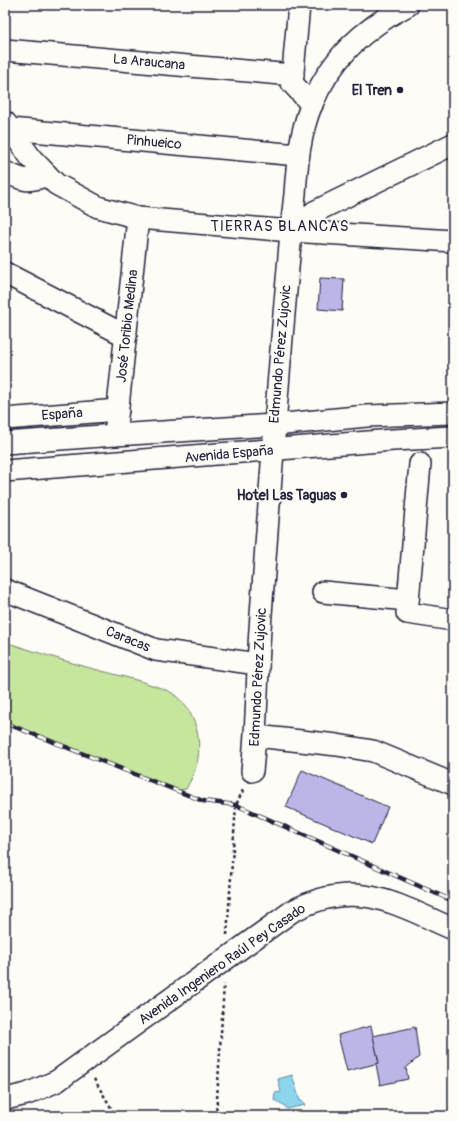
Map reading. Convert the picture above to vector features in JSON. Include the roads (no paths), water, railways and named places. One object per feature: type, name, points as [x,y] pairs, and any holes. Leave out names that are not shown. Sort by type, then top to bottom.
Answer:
[{"type":"street","points":[[299,5],[292,83],[312,105]]},
{"type":"street","name":"Edmundo Pérez Zujovic","points":[[252,771],[256,736],[258,664],[272,450],[298,155],[303,128],[312,105],[326,77],[347,49],[379,22],[408,5]]},
{"type":"street","name":"La Araucana","points":[[5,50],[293,75]]},
{"type":"street","points":[[7,125],[31,158],[56,184],[98,207],[138,218],[291,231],[453,241]]},
{"type":"street","name":"Pinhueico","points":[[7,125],[298,155]]},
{"type":"street","points":[[291,231],[314,212],[453,144]]},
{"type":"street","points":[[5,172],[22,179],[36,180],[47,174]]},
{"type":"street","name":"José Toribio Medina","points":[[115,435],[138,218]]},
{"type":"street","points":[[5,273],[126,336]]},
{"type":"street","name":"España","points":[[5,419],[118,410]]},
{"type":"street","name":"Avenida España","points":[[5,443],[274,425],[367,416],[453,413]]},
{"type":"street","name":"Avenida España","points":[[5,471],[393,440],[453,437]]},
{"type":"street","points":[[420,464],[407,614],[453,620]]},
{"type":"street","name":"Caracas","points":[[5,590],[156,650],[258,664]]},
{"type":"street","points":[[323,592],[408,600]]},
{"type":"street","points":[[256,736],[337,745],[373,751],[453,784]]},
{"type":"street","name":"Avenida Ingeniero Raúl Pey Casado","points":[[5,1099],[27,1094],[57,1081],[291,912],[322,898],[339,895],[373,897],[453,929]]},
{"type":"water","points":[[292,1075],[300,1101],[303,1101],[305,1105],[287,1109],[284,1105],[274,1100],[275,1093],[281,1092],[278,1079]]},
{"type":"railway","points":[[5,723],[203,801],[236,805],[453,901]]},
{"type":"place","name":"El Tren","points":[[400,90]]},
{"type":"place","name":"Hotel Las Taguas","points":[[344,495]]},
{"type":"district","name":"TIERRAS BLANCAS","points":[[280,226]]}]
